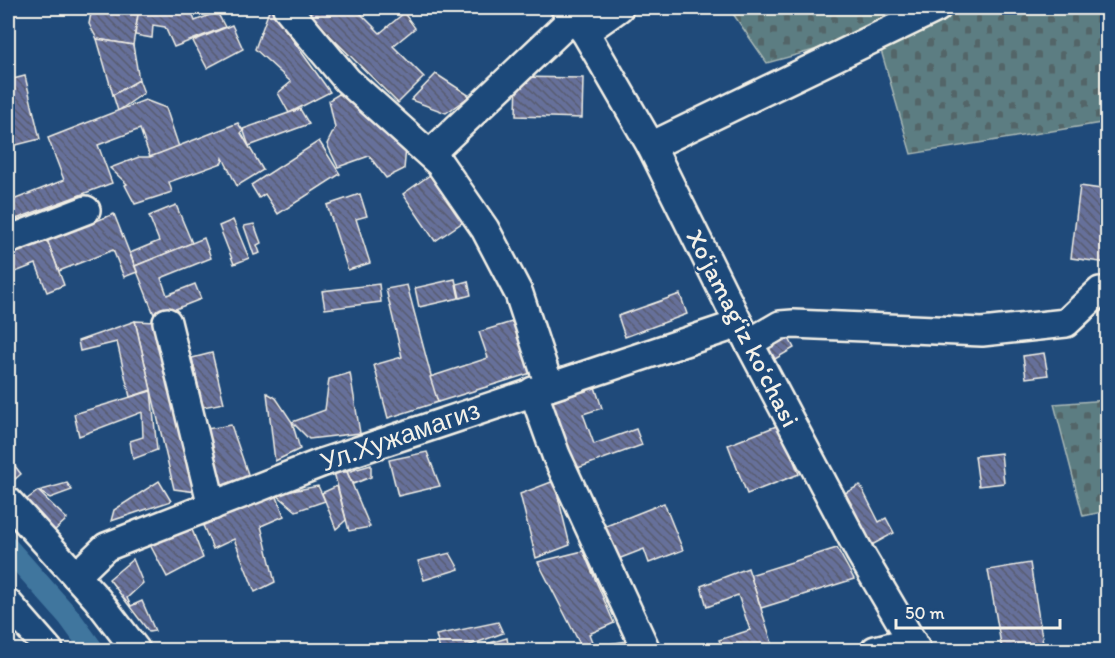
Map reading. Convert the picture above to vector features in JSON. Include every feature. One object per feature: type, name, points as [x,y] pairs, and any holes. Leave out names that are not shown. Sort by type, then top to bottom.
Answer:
[{"type":"street","points":[[286,8],[347,80],[441,164],[485,229],[519,294],[556,454],[646,651]]},
{"type":"street","points":[[430,154],[575,19],[619,8]]},
{"type":"street","points":[[651,146],[937,8]]},
{"type":"street","name":"Xoʻjamagʻiz koʻchasi","points":[[575,19],[651,146],[744,333],[860,553],[915,646]]},
{"type":"street","points":[[8,240],[86,210]]},
{"type":"street","name":"Ул.Хужамагиз","points":[[76,576],[106,547],[321,463],[541,388],[780,325],[982,332],[1066,323],[1100,291]]},
{"type":"street","points":[[168,322],[212,506]]},
{"type":"street","points":[[8,501],[76,576],[136,651]]},
{"type":"street","points":[[8,603],[50,651]]},
{"type":"street","points":[[875,651],[915,646]]},
{"type":"green space","points":[[729,8],[1107,8],[1107,122],[911,154],[876,33],[767,63]]},
{"type":"green space","points":[[1107,400],[1107,511],[1083,516],[1054,404]]},
{"type":"building","points":[[92,8],[139,8],[133,45],[97,39],[89,24]]},
{"type":"building","points":[[139,8],[190,8],[195,21],[217,12],[225,27],[174,47],[165,27],[153,25],[152,38],[135,35]]},
{"type":"building","points":[[270,8],[330,92],[289,113],[278,93],[291,82],[255,49]]},
{"type":"building","points":[[315,8],[355,8],[380,33],[404,13],[415,28],[393,46],[424,77],[398,103],[319,25],[309,13]]},
{"type":"building","points":[[232,25],[243,49],[207,68],[193,41]]},
{"type":"building","points":[[97,39],[133,45],[139,80],[113,95]]},
{"type":"building","points":[[436,74],[470,96],[446,113],[411,100]]},
{"type":"building","points":[[25,76],[40,139],[8,147],[8,107],[15,105],[9,80]]},
{"type":"building","points":[[517,77],[583,78],[582,118],[516,116]]},
{"type":"building","points":[[139,80],[144,93],[118,111],[113,95]]},
{"type":"building","points":[[349,88],[406,148],[404,169],[386,178],[369,156],[338,167],[327,144],[335,128],[329,100]]},
{"type":"building","points":[[145,100],[166,108],[179,147],[150,157],[140,129],[98,145],[112,183],[8,222],[8,202],[64,180],[48,138]]},
{"type":"building","points":[[300,109],[309,124],[249,146],[243,129]]},
{"type":"building","points":[[238,123],[243,131],[241,133],[263,170],[237,186],[223,158],[222,163],[169,182],[172,192],[135,204],[125,185],[127,184],[110,168],[139,157],[150,157]]},
{"type":"building","points":[[319,141],[340,174],[278,214],[265,194],[259,198],[251,185]]},
{"type":"building","points":[[430,175],[463,222],[435,241],[403,194]]},
{"type":"building","points":[[1080,186],[1108,190],[1108,263],[1071,258]]},
{"type":"building","points":[[360,194],[367,216],[356,219],[370,263],[348,270],[327,205]]},
{"type":"building","points":[[176,205],[192,243],[135,266],[130,253],[159,241],[149,216]]},
{"type":"building","points":[[114,214],[137,272],[124,277],[113,250],[59,271],[47,240]]},
{"type":"building","points":[[233,220],[249,258],[234,264],[219,226]]},
{"type":"building","points":[[254,224],[261,243],[257,245],[260,253],[254,255],[244,226]]},
{"type":"building","points":[[204,238],[211,258],[161,278],[167,295],[195,284],[201,299],[155,317],[135,266]]},
{"type":"building","points":[[47,240],[64,285],[47,292],[36,264],[8,275],[8,256]]},
{"type":"building","points":[[455,279],[459,298],[419,307],[415,288]]},
{"type":"building","points":[[468,281],[471,295],[460,298],[457,284]]},
{"type":"building","points":[[379,284],[381,302],[325,309],[322,291]]},
{"type":"building","points":[[407,285],[438,402],[388,418],[374,365],[402,357],[386,289]]},
{"type":"building","points":[[680,294],[687,314],[625,337],[618,316]]},
{"type":"building","points":[[135,321],[155,322],[197,492],[174,489]]},
{"type":"building","points":[[135,321],[151,390],[130,397],[117,342],[80,351],[78,341]]},
{"type":"building","points":[[515,321],[531,373],[438,402],[430,377],[488,358],[479,332]]},
{"type":"building","points":[[784,329],[794,348],[775,359],[764,340]]},
{"type":"building","points":[[212,353],[224,403],[203,407],[192,358]]},
{"type":"building","points":[[1044,353],[1048,375],[1026,378],[1023,356]]},
{"type":"building","points":[[350,373],[360,433],[309,439],[292,422],[325,410],[329,379]]},
{"type":"building","points":[[595,387],[602,408],[583,414],[594,444],[636,429],[642,445],[575,469],[552,402]]},
{"type":"building","points":[[151,391],[157,450],[133,459],[130,441],[143,437],[142,412],[79,436],[74,414]]},
{"type":"building","points":[[267,393],[276,398],[292,422],[300,449],[275,461]]},
{"type":"building","points":[[231,425],[250,480],[212,490],[200,430]]},
{"type":"building","points":[[779,425],[799,474],[747,494],[728,445]]},
{"type":"building","points":[[427,452],[440,486],[398,496],[389,460]]},
{"type":"building","points":[[1001,453],[1004,483],[979,486],[975,456]]},
{"type":"building","points":[[8,457],[21,474],[14,480],[8,475]]},
{"type":"building","points":[[371,465],[371,477],[353,484],[347,472]]},
{"type":"building","points":[[334,472],[347,472],[370,527],[349,531]]},
{"type":"building","points":[[159,481],[171,501],[111,521],[114,510]]},
{"type":"building","points":[[554,481],[570,545],[536,558],[520,494]]},
{"type":"building","points":[[67,483],[72,490],[50,498],[38,491]]},
{"type":"building","points":[[860,485],[879,522],[886,518],[894,533],[870,546],[843,494]]},
{"type":"building","points":[[318,486],[325,501],[296,511],[276,494]]},
{"type":"building","points":[[337,486],[346,520],[336,529],[322,493]]},
{"type":"building","points":[[38,491],[67,519],[53,532],[23,502]]},
{"type":"building","points":[[276,494],[284,516],[261,526],[275,582],[255,592],[234,539],[213,549],[202,523]]},
{"type":"building","points":[[664,503],[683,550],[649,563],[644,549],[613,561],[601,528]]},
{"type":"building","points":[[191,527],[203,558],[167,577],[147,539]]},
{"type":"building","points":[[837,548],[854,579],[761,608],[750,575]]},
{"type":"building","points":[[583,551],[614,623],[589,634],[594,647],[582,648],[538,562]]},
{"type":"building","points":[[450,553],[459,569],[424,580],[418,561]]},
{"type":"building","points":[[133,559],[143,583],[127,598],[131,606],[142,601],[155,631],[149,632],[109,579]]},
{"type":"building","points":[[1030,563],[1044,650],[1002,650],[988,570]]},
{"type":"building","points":[[748,568],[773,646],[759,650],[723,650],[719,640],[750,630],[738,595],[707,607],[701,586]]},
{"type":"building","points":[[498,622],[503,633],[457,650],[440,650],[436,635]]},
{"type":"building","points":[[507,638],[509,650],[466,650]]},
{"type":"building","points":[[627,641],[631,650],[611,650],[608,644]]},
{"type":"waterway","points":[[8,548],[69,617],[93,650]]}]
